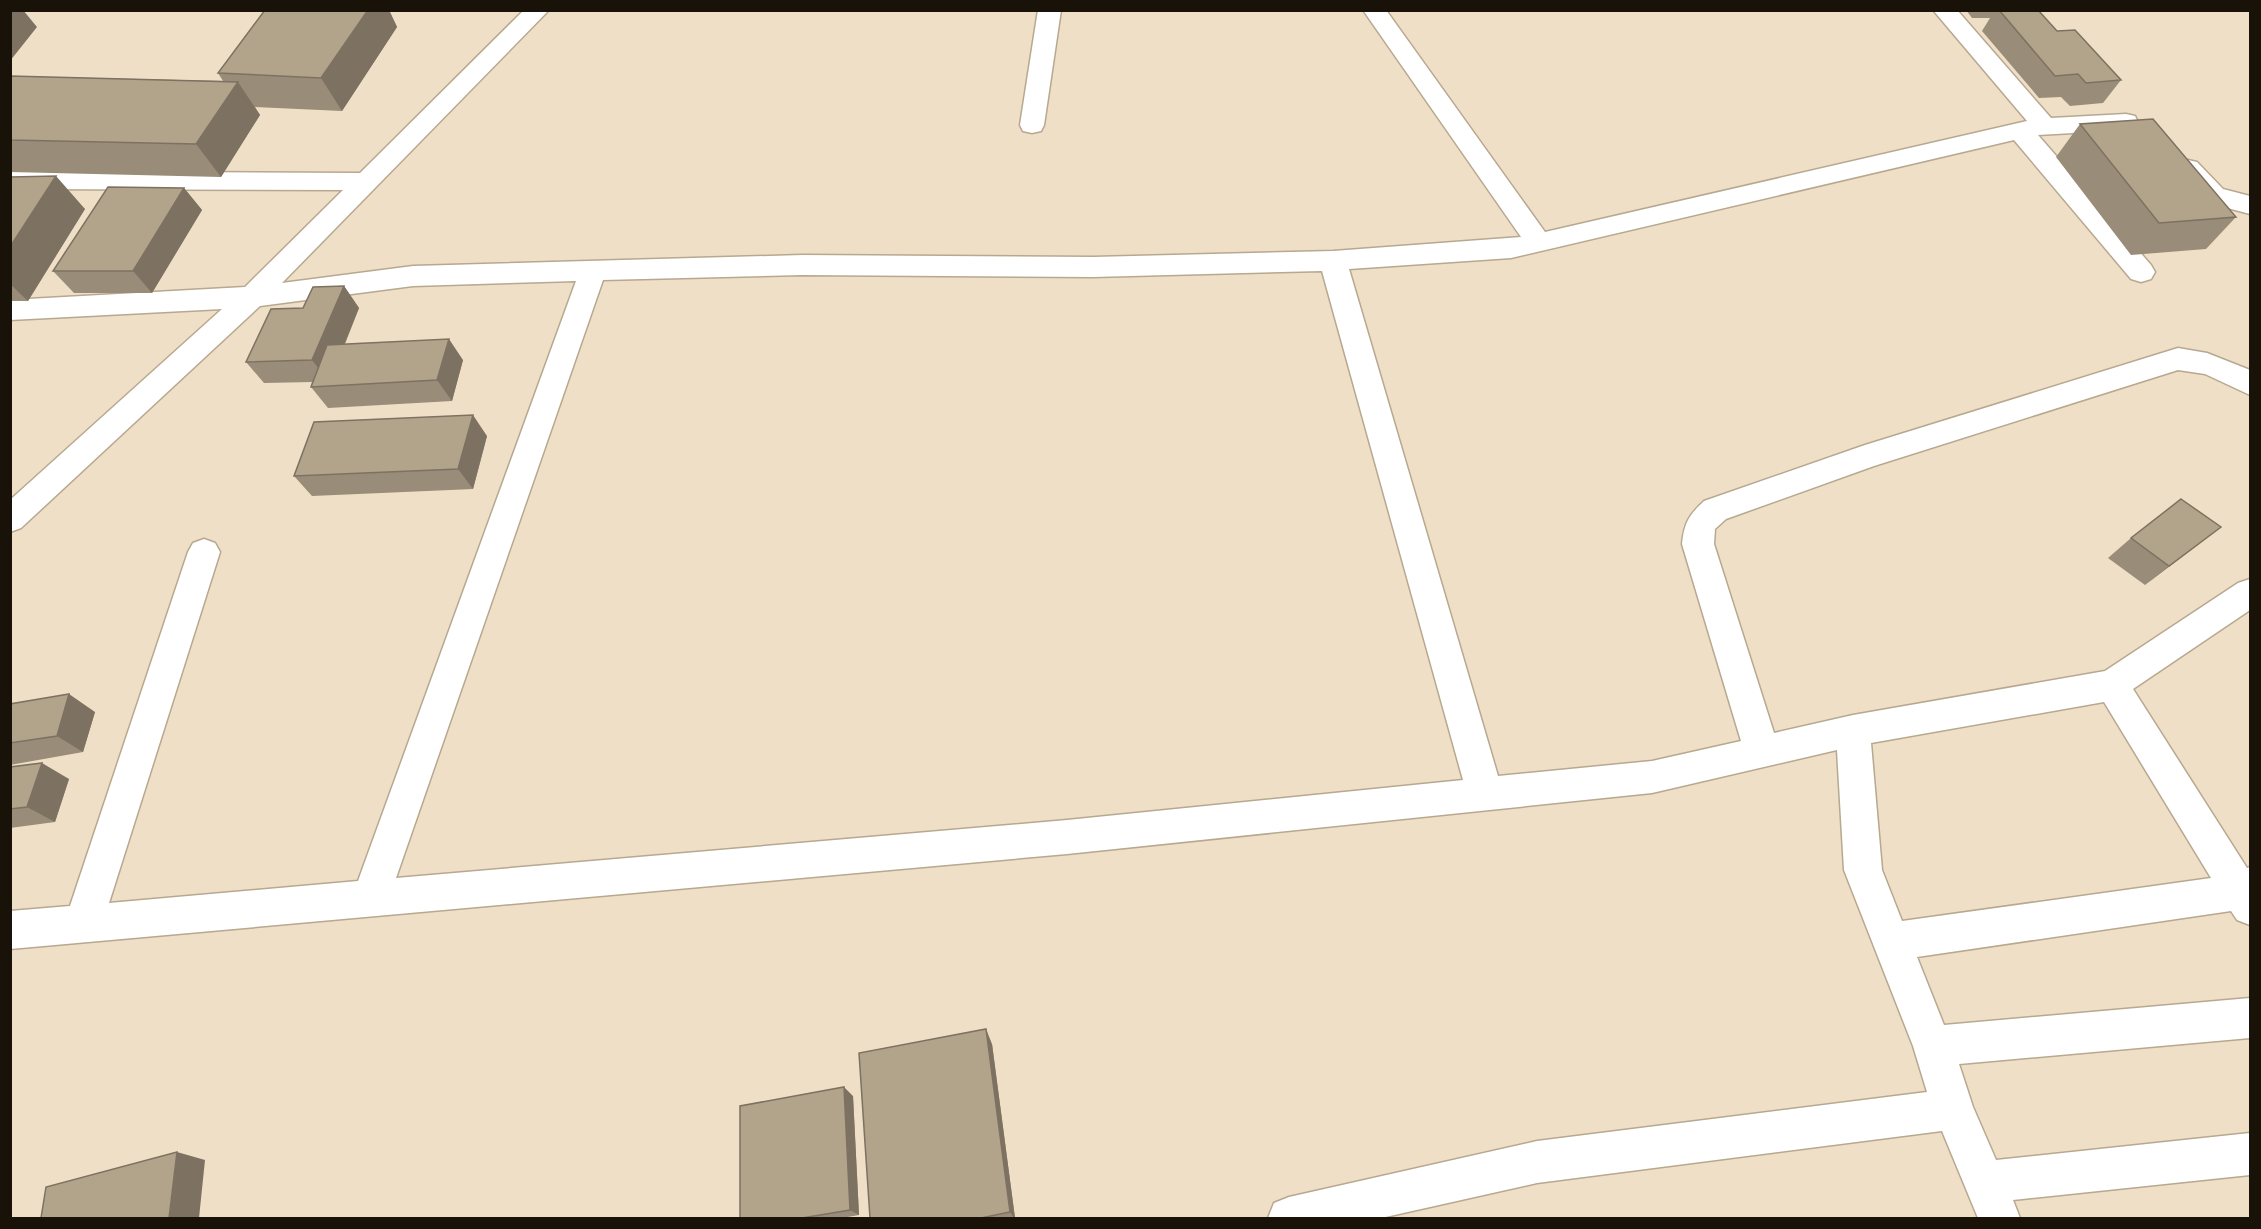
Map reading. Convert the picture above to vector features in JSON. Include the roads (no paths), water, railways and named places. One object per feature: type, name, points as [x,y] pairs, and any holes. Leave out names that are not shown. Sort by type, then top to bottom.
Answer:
[{"type":"street","points":[[10,519],[252,297],[538,10]]},
{"type":"street","points":[[1032,126],[1050,10]]},
{"type":"street","points":[[1374,10],[1539,243]]},
{"type":"street","points":[[1944,10],[2141,272]]},
{"type":"street","points":[[10,310],[252,297],[413,276],[802,265],[1093,267],[1333,261],[1511,249],[2032,129],[2131,122],[2160,136],[2201,185],[2214,196],[2250,205]]},
{"type":"street","points":[[10,180],[369,182]]},
{"type":"street","points":[[1333,261],[1485,794]]},
{"type":"street","points":[[370,899],[593,271]]},
{"type":"street","points":[[1762,752],[1698,544],[1700,524],[1715,510],[1865,457],[2178,359],[2200,360],[2224,368],[2250,384]]},
{"type":"street","points":[[83,924],[204,552]]},
{"type":"street","points":[[10,930],[1055,838],[1652,777],[1853,731],[2112,685],[2250,593]]},
{"type":"street","points":[[1890,942],[2247,895],[2112,685]]},
{"type":"street","points":[[1853,731],[1863,870],[1933,1046],[1953,1109],[1991,1200],[2250,1154]]},
{"type":"street","points":[[1933,1046],[2250,1018]]},
{"type":"street","points":[[1289,1218],[1536,1162],[1953,1109]]}]
